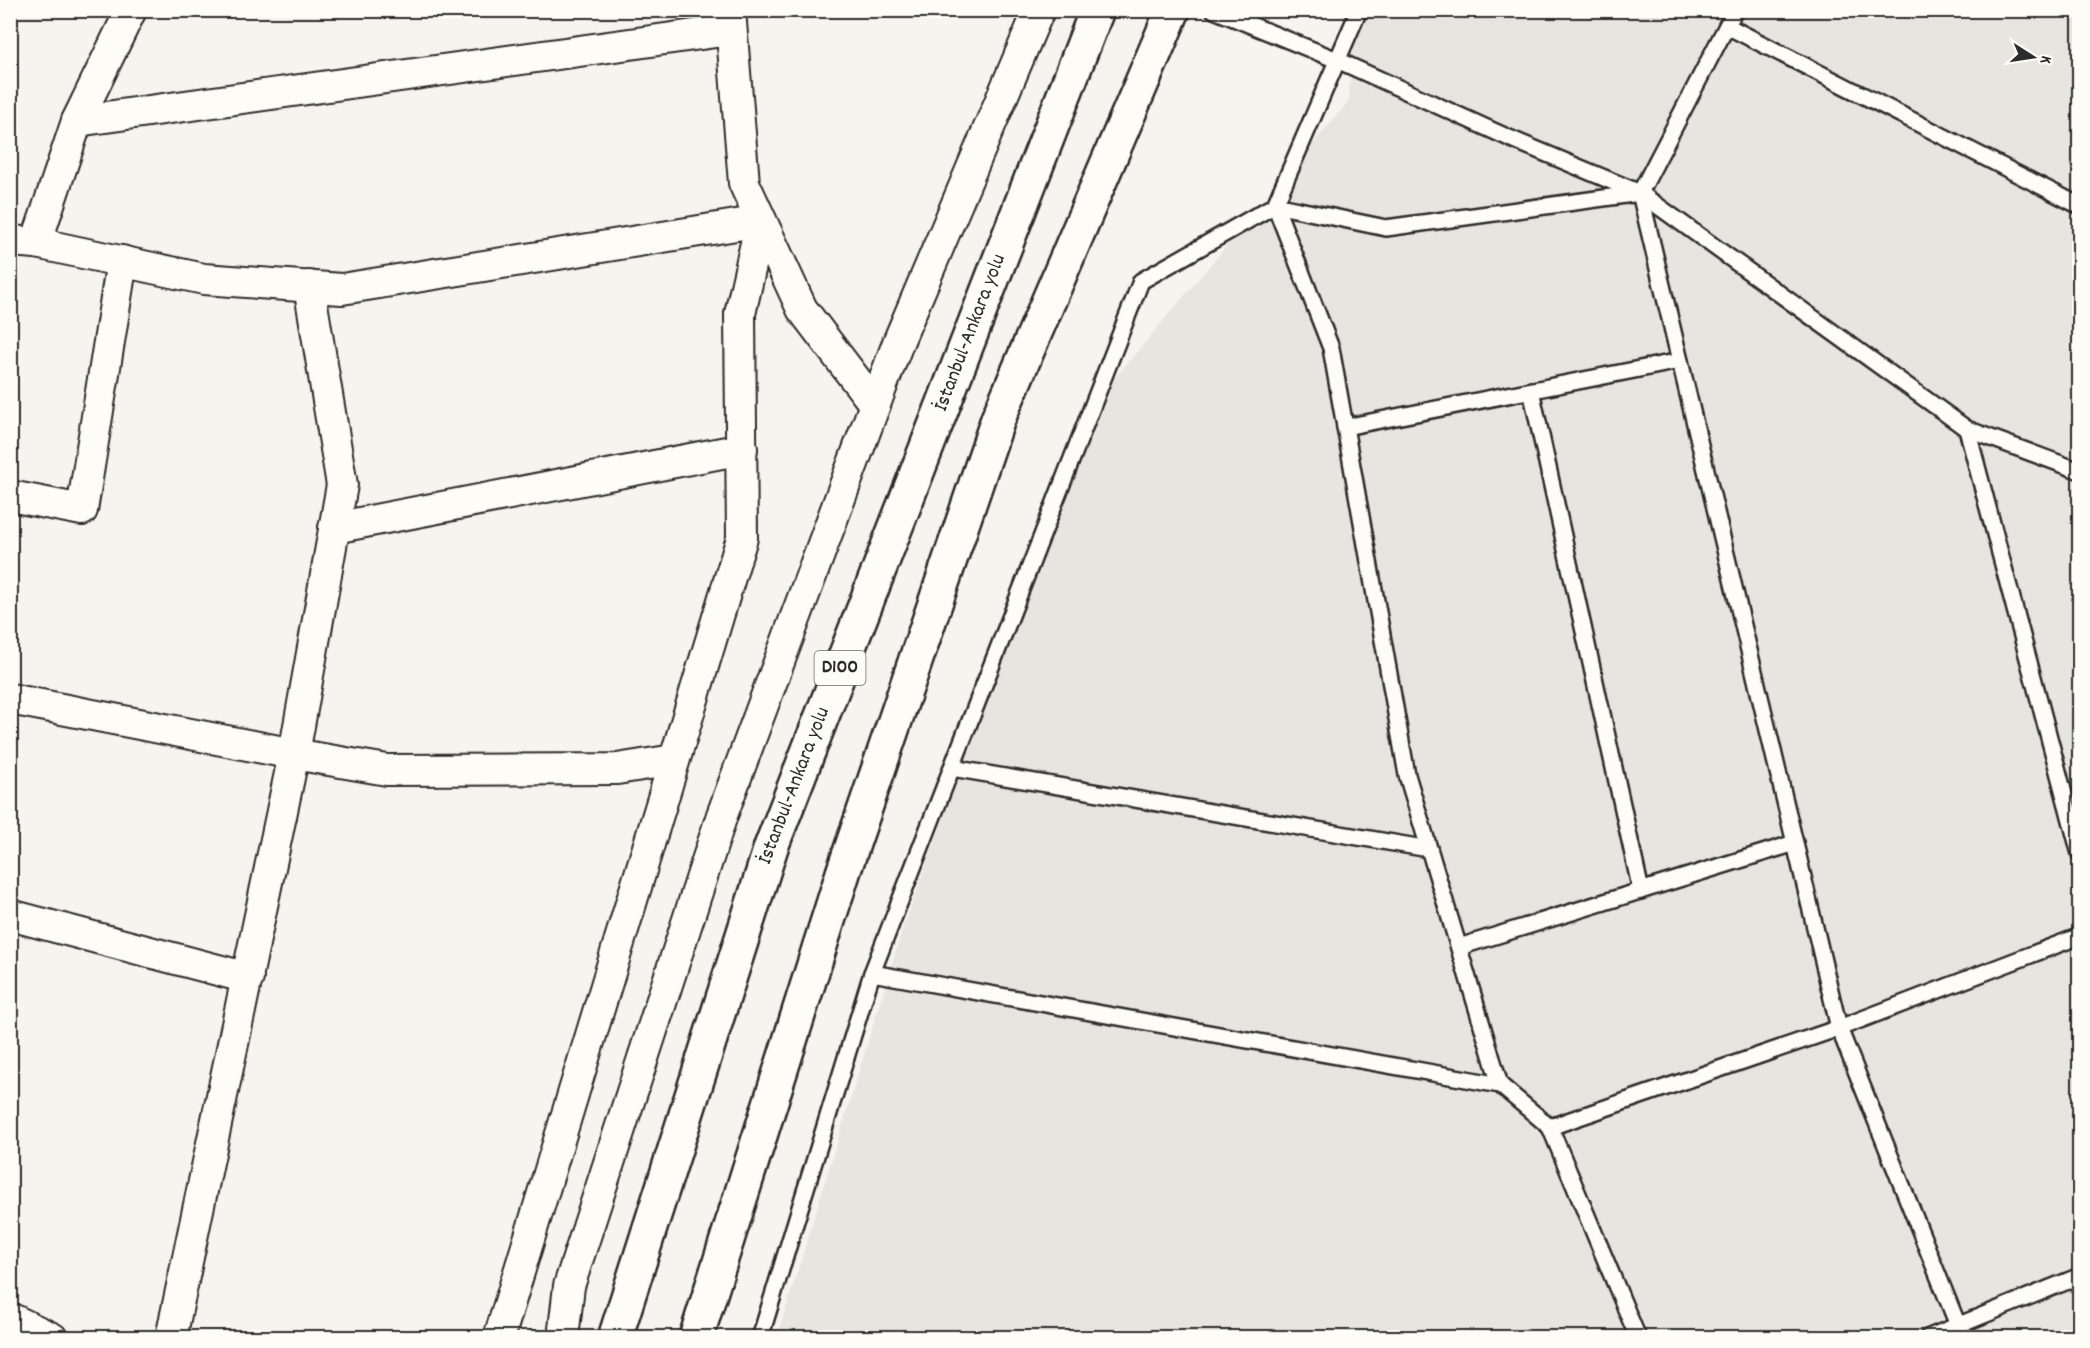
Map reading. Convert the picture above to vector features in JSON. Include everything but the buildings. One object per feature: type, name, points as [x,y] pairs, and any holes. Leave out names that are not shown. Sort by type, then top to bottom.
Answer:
[{"type":"highway","name":"İstanbul-Ankara yolu","points":[[615,1338],[771,847],[1097,10]]},
{"type":"highway","points":[[696,1338],[843,873],[998,418],[1173,10]]},
{"type":"street","points":[[131,10],[23,242],[204,279],[342,289],[761,221]]},
{"type":"street","points":[[563,1338],[569,1286],[722,815],[899,340],[1039,10]]},
{"type":"street","points":[[77,122],[730,20],[744,183],[802,309],[874,405]]},
{"type":"street","points":[[499,1338],[742,538],[740,314],[761,221]]},
{"type":"street","points":[[10,496],[82,510],[122,261]]},
{"type":"street","points":[[171,1338],[294,754],[342,485],[309,286]]},
{"type":"street","points":[[334,528],[742,449]]},
{"type":"street","points":[[10,699],[387,770],[617,769],[674,760]]},
{"type":"street","points":[[10,915],[248,978]]},
{"type":"street","points":[[18,1328],[52,1338]]},
{"type":"lane","points":[[1214,10],[1337,60],[1509,138],[1640,193],[1967,429],[2079,471]]},
{"type":"lane","points":[[760,1338],[872,973],[1141,281],[1275,205],[1359,10]]},
{"type":"lane","points":[[1735,10],[1640,193],[1839,1028],[1960,1331]]},
{"type":"lane","points":[[1727,26],[2079,206]]},
{"type":"lane","points":[[1275,205],[1386,228],[1640,193]]},
{"type":"lane","points":[[1275,205],[1331,348],[1407,775],[1500,1085]]},
{"type":"lane","points":[[1345,427],[1680,361]]},
{"type":"lane","points":[[1531,390],[1641,891]]},
{"type":"lane","points":[[1967,429],[2079,854]]},
{"type":"lane","points":[[952,768],[1429,849]]},
{"type":"lane","points":[[1459,947],[1795,843]]},
{"type":"lane","points":[[1550,1127],[1839,1028],[2079,936]]},
{"type":"lane","points":[[872,973],[1500,1085],[1550,1127],[1638,1338]]},
{"type":"lane","points":[[1927,1338],[1960,1331],[2079,1276]]},
{"type":"shaded area","points":[[1353,11],[2079,11],[2079,1337],[777,1338],[901,934],[1097,399],[1349,101]]}]
